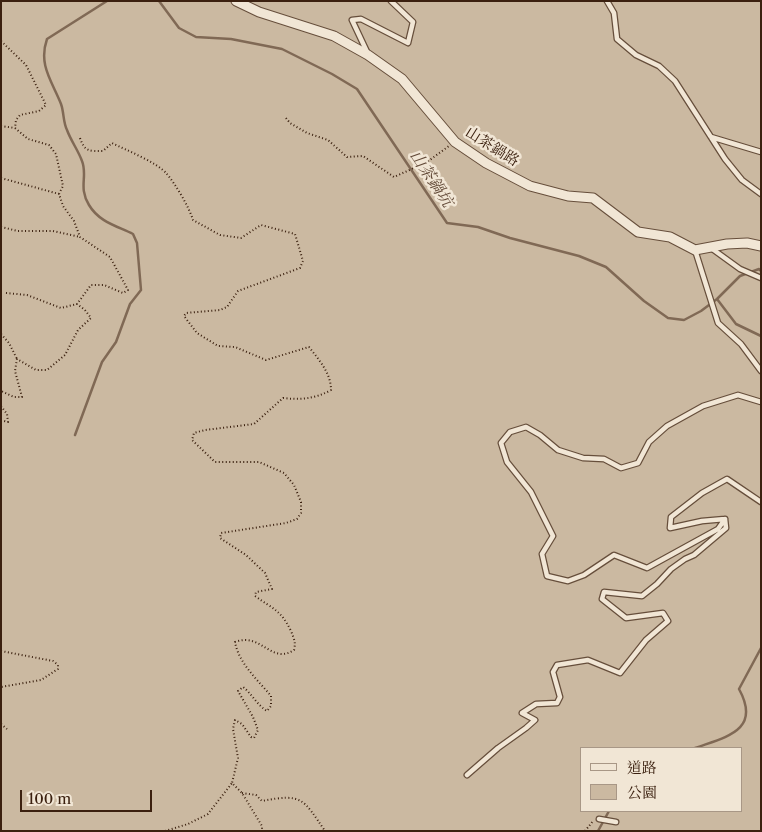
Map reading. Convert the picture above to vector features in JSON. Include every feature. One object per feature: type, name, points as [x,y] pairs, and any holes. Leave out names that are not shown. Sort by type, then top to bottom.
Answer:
[{"type":"street","name":"山茶鍋路","points":[[236,1],[259,12],[334,36],[368,55],[402,79],[455,142],[486,163],[530,186],[568,196],[593,198],[638,232],[670,237],[695,250]]},
{"type":"street","points":[[695,250],[737,244],[761,246]]},
{"type":"lane","points":[[368,55],[352,20],[360,19],[408,43],[413,22],[391,1]]},
{"type":"lane","points":[[607,1],[614,13],[617,39],[636,55],[659,66],[675,81],[725,159],[742,180],[761,194]]},
{"type":"lane","points":[[711,137],[761,152]]},
{"type":"lane","points":[[710,247],[742,270],[761,278]]},
{"type":"lane","points":[[695,250],[718,323],[741,344],[761,371]]},
{"type":"lane","points":[[725,519],[718,529],[647,568],[614,554],[584,575],[568,581],[546,576],[542,554],[553,536],[531,492],[507,462],[501,443],[510,432],[526,427],[540,435],[558,450],[583,458],[604,459],[621,468],[638,463],[649,442],[667,426],[703,406],[738,395],[761,402]]},
{"type":"lane","points":[[725,519],[702,521],[670,528],[671,517],[702,493],[726,479],[761,502]]},
{"type":"lane","points":[[467,775],[535,720],[522,713],[536,704],[557,703],[560,697],[553,672],[557,665],[588,660],[620,673],[646,640],[668,621],[663,613],[626,618],[602,599],[604,592],[642,596],[658,584],[671,569],[685,559],[694,556],[726,528],[725,519]]},
{"type":"lane","points":[[599,819],[616,822]]},
{"type":"path","points":[[1,41],[26,65],[46,105],[40,111],[20,114],[16,120],[15,128]]},
{"type":"path","points":[[286,118],[290,123],[307,134],[328,140],[347,157],[362,156],[394,177],[427,162],[455,142]]},
{"type":"path","points":[[1,126],[15,128],[28,139],[49,145],[56,154],[63,186],[59,194],[63,206],[74,221],[80,237]]},
{"type":"path","points":[[80,138],[82,146],[90,151],[102,151],[112,143],[158,166],[166,173],[190,210],[193,220],[220,235],[240,238],[261,225],[295,234],[303,261],[300,268],[238,291],[227,308],[186,313],[184,316],[197,333],[218,346],[235,347],[266,360],[309,347],[322,363],[331,379],[331,390],[321,395],[300,400],[283,398],[254,424],[194,433],[192,440],[215,462],[259,462],[284,473],[294,485],[302,502],[301,513],[297,520],[221,533],[220,538],[246,555],[265,573],[272,589],[256,592],[255,596],[284,616],[296,642],[294,650],[287,654],[273,653],[253,640],[235,642],[236,650],[244,665],[271,696],[271,706],[267,711],[243,687],[238,691],[258,730],[254,738],[250,737],[242,724],[235,720],[233,729],[238,758],[232,783],[208,814],[188,824],[165,831]]},
{"type":"path","points":[[1,178],[59,194]]},
{"type":"path","points":[[1,227],[18,231],[53,231],[80,237],[110,257],[128,290],[123,293],[104,284],[91,286],[77,304],[61,308],[27,295],[6,293]]},
{"type":"path","points":[[1,334],[17,360],[36,370],[47,370],[65,356],[78,330],[92,318],[86,310],[77,304]]},
{"type":"path","points":[[1,391],[14,397],[22,397],[14,371],[17,360]]},
{"type":"path","points":[[1,406],[7,414],[8,422],[1,420]]},
{"type":"path","points":[[1,651],[53,661],[58,665],[58,669],[41,680],[1,687]]},
{"type":"path","points":[[1,724],[8,729]]},
{"type":"path","points":[[232,783],[242,793],[262,826],[262,831]]},
{"type":"path","points":[[242,793],[256,796],[262,801],[280,798],[300,799],[306,804],[325,831]]},
{"type":"path","points":[[521,831],[526,831]]},
{"type":"green space","points":[[1,1],[761,1],[761,831],[1,831]]},
{"type":"waterway","points":[[75,435],[102,362],[116,342],[130,304],[141,290],[137,243],[133,234],[103,220],[93,211],[86,199],[84,193],[84,166],[70,138],[61,104],[47,73],[44,57],[47,39],[107,1]]},
{"type":"waterway","name":"山茶鍋坑","points":[[159,1],[179,28],[196,37],[231,39],[282,49],[357,89],[447,223],[478,227],[510,238],[579,256],[606,267],[644,301],[668,318],[684,320],[701,311],[717,299],[740,276],[759,269],[761,271]]},
{"type":"waterway","points":[[717,299],[736,324],[761,336]]},
{"type":"waterway","points":[[698,747],[728,736],[743,723],[746,714],[745,703],[739,689],[761,648]]},
{"type":"waterway","points":[[598,831],[608,812]]}]
